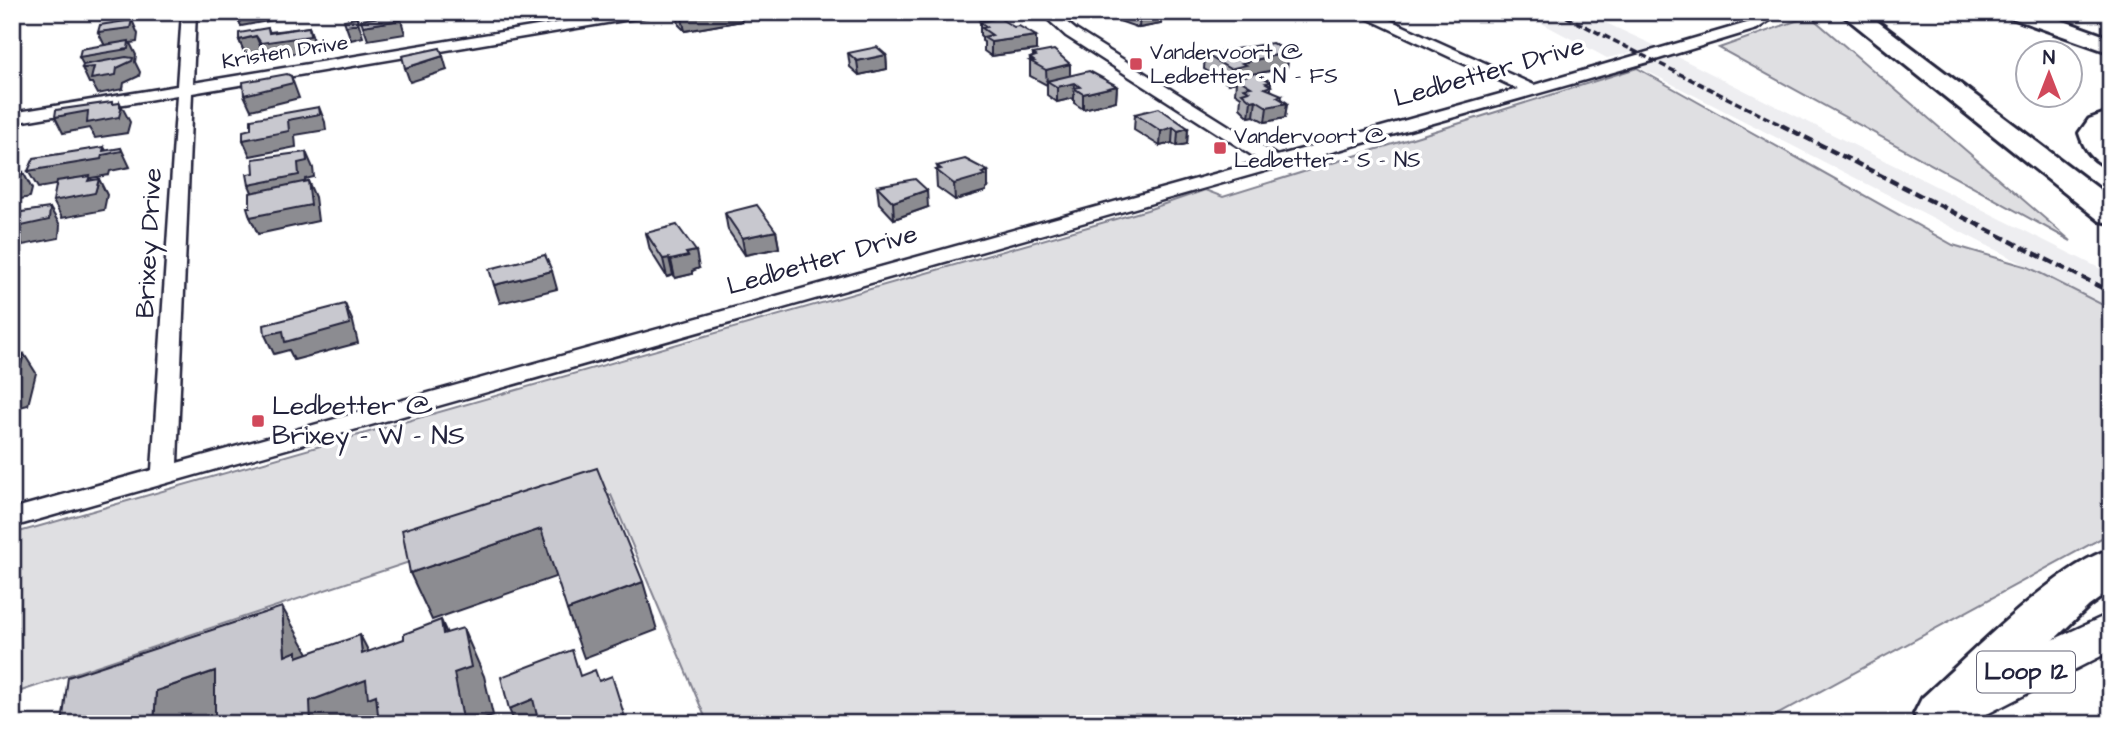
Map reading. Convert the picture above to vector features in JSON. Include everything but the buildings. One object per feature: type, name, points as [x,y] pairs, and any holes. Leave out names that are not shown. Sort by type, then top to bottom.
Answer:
[{"type":"highway","points":[[1850,12],[1902,49],[2111,214]]},
{"type":"highway","points":[[2017,12],[2111,46]]},
{"type":"highway","points":[[2111,119],[2099,125],[2093,133],[2097,144],[2111,158]]},
{"type":"highway","points":[[1931,719],[2072,593],[2111,566]]},
{"type":"main road","name":"Loop 12","points":[[1931,719],[2111,630]]},
{"type":"street","name":"Brixey Drive","points":[[164,476],[189,12]]},
{"type":"street","name":"Kristen Drive","points":[[12,118],[648,12]]},
{"type":"street","points":[[1046,12],[1071,33],[1274,162]]},
{"type":"street","points":[[1360,12],[1530,89]]},
{"type":"street","name":"Ledbetter Drive","points":[[12,518],[1647,58],[1752,26],[1776,12]]},
{"type":"shaded area","points":[[1521,12],[1582,12],[1658,47],[1607,58]]},
{"type":"shaded area","points":[[1810,16],[2071,241],[1719,48]]},
{"type":"shaded area","points":[[1668,52],[2111,274],[2111,309],[1633,64]]},
{"type":"shaded area","points":[[1637,68],[1953,245],[2028,267],[2111,309],[2111,533],[1760,724],[708,724],[611,495],[12,694],[12,534],[1147,210],[1205,190],[1223,197]]},
{"type":"railway","points":[[1557,12],[1785,127]]},
{"type":"railway","points":[[1781,125],[2099,286]]},
{"type":"railway","points":[[2095,284],[2099,286]]},
{"type":"railway","points":[[2099,286],[2111,292]]},
{"type":"place","name":"Vandervoort @ Ledbetter - N - FS","points":[[1136,64]]},
{"type":"place","name":"Vandervoort @ Ledbetter - S - NS","points":[[1220,148]]},
{"type":"place","name":"Ledbetter @ Brixey - W - NS","points":[[258,421]]}]
